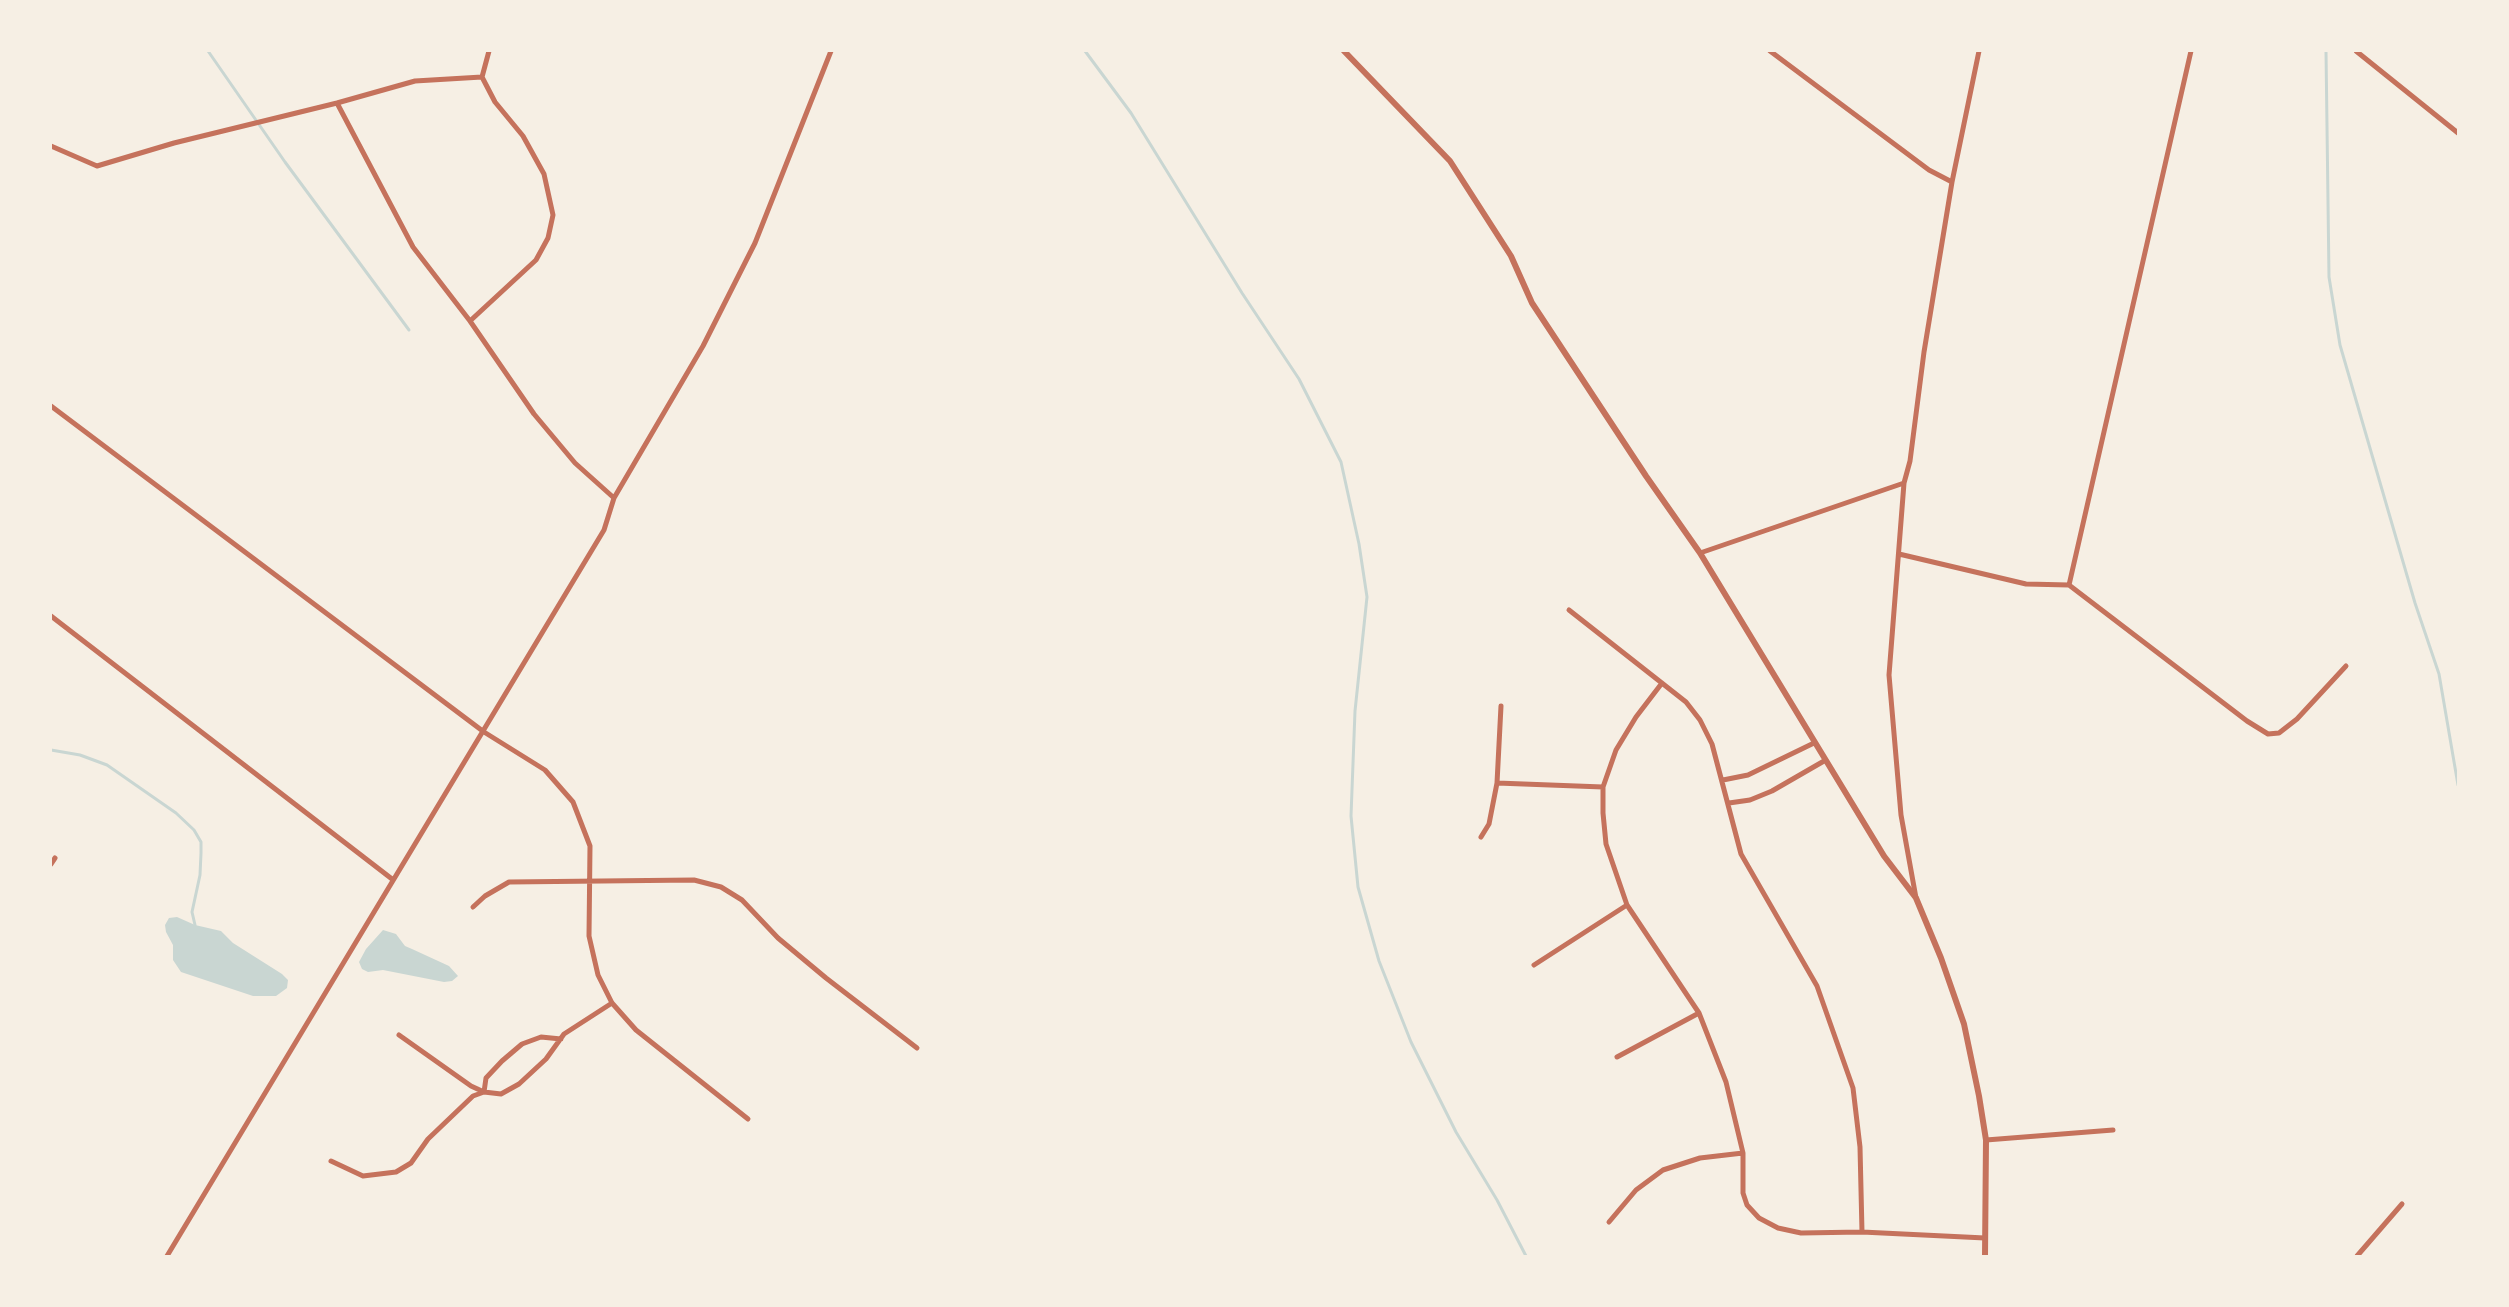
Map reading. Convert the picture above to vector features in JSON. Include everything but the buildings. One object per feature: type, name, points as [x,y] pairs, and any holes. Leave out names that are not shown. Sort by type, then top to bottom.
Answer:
[{"type":"street","points":[[470,321],[536,260],[548,238],[553,214],[544,174],[523,136],[495,102],[482,77],[489,51]]},
{"type":"street","points":[[167,1256],[604,530],[614,498],[703,346],[755,243],[831,51]]},
{"type":"street","points":[[1344,51],[1449,161],[1511,256],[1532,303],[1646,476],[1700,553],[1824,761],[1884,856],[1916,898]]},
{"type":"street","points":[[1770,51],[1929,170],[1952,182]]},
{"type":"street","points":[[1979,51],[1952,182],[1921,372],[1910,461],[1904,483],[1889,675],[1901,815],[1916,898],[1941,958],[1964,1024],[1979,1096],[1986,1140],[1985,1256]]},
{"type":"street","points":[[2070,585],[2191,51]]},
{"type":"street","points":[[2356,51],[2458,134]]},
{"type":"street","points":[[51,146],[97,166],[174,143],[338,103],[415,81],[482,77]]},
{"type":"street","points":[[338,103],[413,247],[470,321],[534,414],[575,463],[614,498]]},
{"type":"street","points":[[51,406],[484,732],[545,770],[573,802],[590,846],[589,936],[598,975],[612,1003],[636,1030],[748,1119]]},
{"type":"street","points":[[1700,553],[1904,483]]},
{"type":"street","points":[[1899,554],[2026,584],[2070,585],[2247,722],[2268,734],[2279,733],[2297,719],[2346,666]]},
{"type":"street","points":[[1569,610],[1686,702],[1700,720],[1712,744],[1741,854],[1816,986],[1834,1030],[1853,1088],[1860,1147],[1862,1232]]},
{"type":"street","points":[[51,616],[392,879]]},
{"type":"street","points":[[1662,683],[1636,717],[1616,750],[1603,787],[1606,844],[1627,905],[1699,1013],[1726,1082],[1743,1153],[1743,1193],[1747,1205],[1760,1218],[1778,1228],[1801,1233],[1862,1232],[1985,1238]]},
{"type":"street","points":[[1481,837],[1489,824],[1497,783],[1501,706]]},
{"type":"street","points":[[1723,780],[1748,775],[1814,743]]},
{"type":"street","points":[[1729,803],[1750,800],[1772,791],[1824,761]]},
{"type":"street","points":[[1497,783],[1603,787]]},
{"type":"street","points":[[51,864],[55,858]]},
{"type":"street","points":[[473,907],[509,882],[694,880],[721,887],[742,900],[778,938],[826,978],[917,1048]]},
{"type":"street","points":[[1534,965],[1627,905]]},
{"type":"street","points":[[399,1035],[471,1086],[484,1092],[501,1094],[519,1084],[546,1059],[561,1039],[612,1003]]},
{"type":"street","points":[[1617,1057],[1699,1013]]},
{"type":"street","points":[[484,1092],[486,1078],[522,1044],[541,1037],[561,1039]]},
{"type":"street","points":[[331,1161],[363,1176],[396,1172],[411,1163],[428,1138],[473,1096],[484,1092]]},
{"type":"street","points":[[1986,1140],[2113,1130]]},
{"type":"street","points":[[1609,1222],[1636,1190],[1663,1170],[1700,1158],[1743,1153]]},
{"type":"street","points":[[2357,1256],[2402,1204]]},
{"type":"shaded area","points":[[177,917],[195,925],[221,931],[233,943],[282,974],[288,980],[287,988],[276,996],[253,996],[181,972],[173,960],[173,945],[165,925],[169,918]]},
{"type":"shaded area","points":[[383,930],[396,934],[405,946],[449,966],[458,976],[452,981],[444,982],[383,970],[368,972],[362,969],[359,962],[366,949]]},
{"type":"waterway","points":[[208,51],[285,162],[409,330]]},
{"type":"waterway","points":[[1085,51],[1131,113],[1242,293],[1299,379],[1341,462],[1359,544],[1367,597],[1355,711],[1351,816],[1358,887],[1379,961],[1411,1042],[1456,1132],[1497,1200],[1526,1256]]},
{"type":"waterway","points":[[2326,51],[2329,277],[2340,345],[2415,603],[2439,674],[2458,785]]},
{"type":"waterway","points":[[51,750],[80,755],[107,765],[176,813],[194,830],[201,842],[200,875],[192,912],[195,925]]}]
